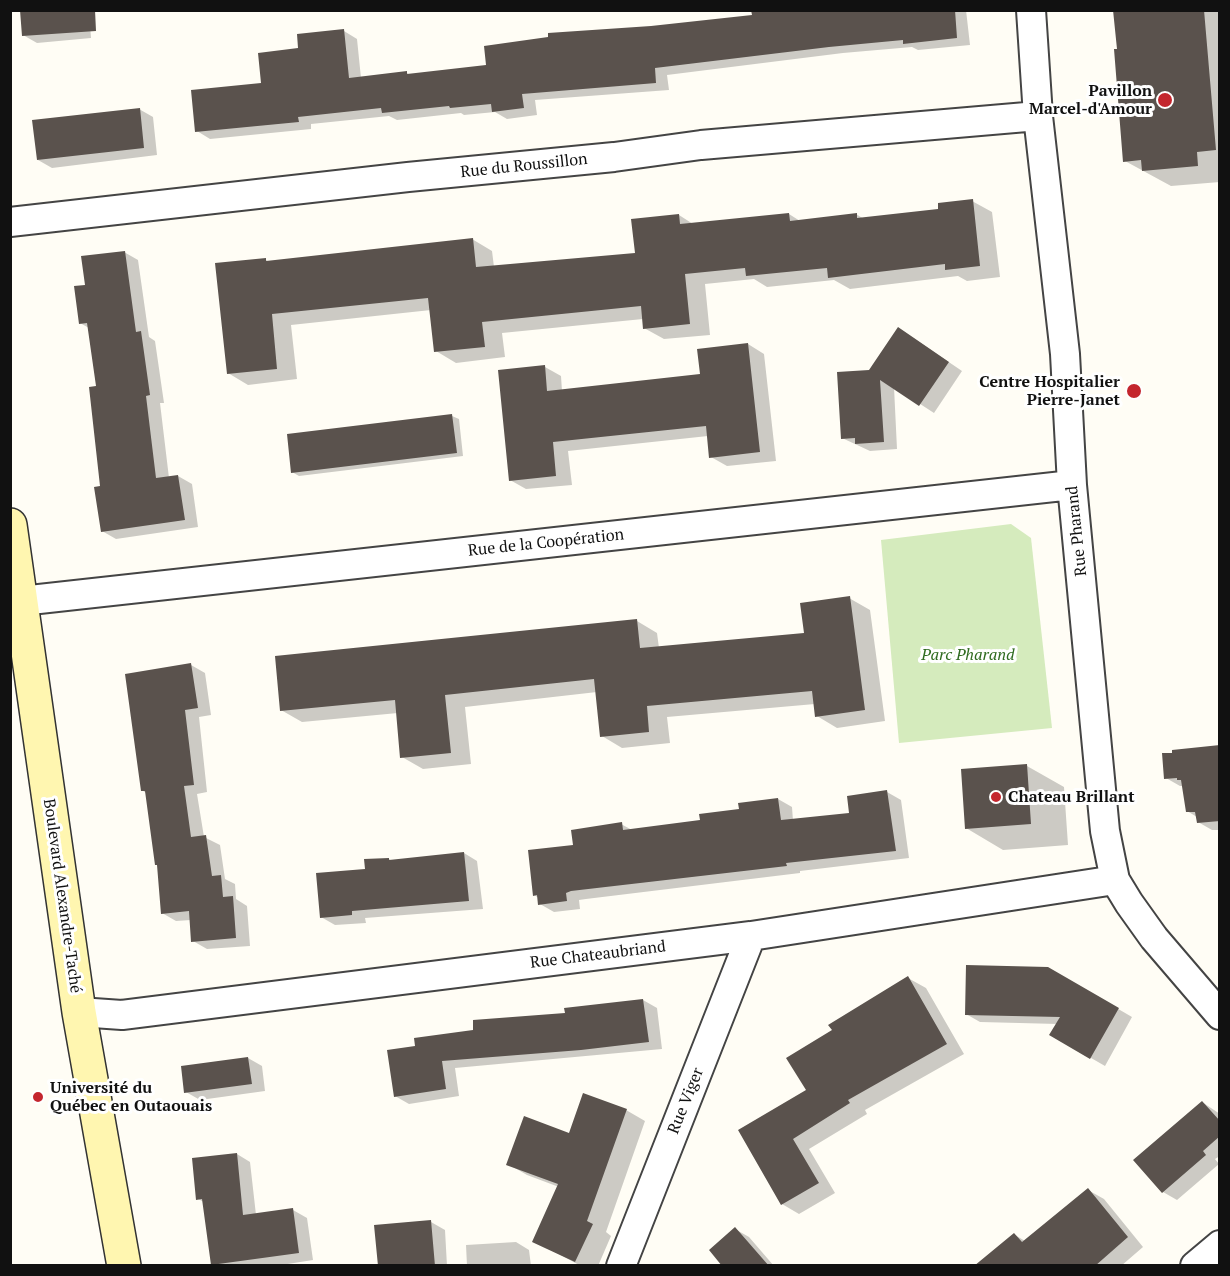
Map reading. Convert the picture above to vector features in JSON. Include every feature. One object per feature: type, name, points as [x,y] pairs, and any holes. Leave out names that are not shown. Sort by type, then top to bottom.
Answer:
[{"type":"main road","name":"Boulevard Alexandre-Taché","points":[[10,525],[79,1012],[123,1266]]},
{"type":"street","name":"Rue Pharand","points":[[1031,10],[1038,116],[1065,354],[1072,484],[1105,831],[1115,880],[1154,938],[1220,1015]]},
{"type":"street","name":"Rue du Roussillon","points":[[10,222],[701,146],[1038,116]]},
{"type":"street","name":"Rue de la Coopération","points":[[21,601],[1072,484]]},
{"type":"street","name":"Rue Chateaubriand","points":[[79,1012],[122,1015],[751,936],[1115,880]]},
{"type":"street","name":"Rue Viger","points":[[621,1266],[751,936]]},
{"type":"street","points":[[1195,1266],[1220,1245]]},
{"type":"green space","name":"Parc Pharand","points":[[1011,524],[1031,538],[1052,728],[899,743],[881,540]]},
{"type":"building","points":[[20,10],[95,10],[96,31],[22,36]]},
{"type":"building","points":[[751,10],[955,10],[957,38],[903,44],[903,40],[829,47],[655,68],[656,83],[522,94],[524,108],[492,112],[491,104],[382,113],[381,108],[298,117],[299,122],[195,132],[191,90],[261,83],[258,53],[298,48],[297,34],[344,29],[349,78],[486,65],[484,46],[548,37],[548,33],[651,26],[752,15]]},
{"type":"building","name":"Pavillon Marcel-d'Amour","points":[[1113,10],[1204,10],[1216,150],[1197,152],[1198,166],[1142,171],[1141,160],[1123,162]]},
{"type":"building","points":[[140,108],[144,148],[37,160],[32,120]]},
{"type":"building","points":[[973,199],[980,266],[945,270],[945,264],[828,278],[827,268],[746,276],[745,268],[685,274],[690,324],[643,329],[641,306],[482,322],[485,347],[434,352],[428,298],[272,314],[277,369],[227,374],[215,263],[266,258],[266,261],[473,238],[476,267],[635,253],[631,219],[679,214],[680,224],[789,213],[790,221],[857,213],[857,218],[938,209],[938,203]]},
{"type":"building","points":[[125,251],[136,332],[141,331],[150,395],[146,396],[156,478],[178,475],[185,520],[101,532],[94,487],[100,486],[89,387],[96,386],[87,323],[79,324],[74,286],[85,285],[81,256]]},
{"type":"building","points":[[898,327],[949,362],[919,406],[880,380],[884,442],[855,444],[855,438],[841,439],[837,372],[869,370]]},
{"type":"building","points":[[748,343],[760,452],[709,458],[706,426],[553,442],[556,476],[509,481],[498,370],[545,365],[547,391],[700,374],[697,349]]},
{"type":"building","points":[[452,414],[457,453],[291,473],[287,434]]},
{"type":"building","points":[[850,596],[865,710],[815,717],[812,691],[647,706],[649,732],[600,737],[594,679],[445,695],[451,753],[400,758],[395,700],[280,711],[275,656],[637,619],[640,648],[804,633],[800,603]]},
{"type":"building","points":[[191,663],[198,708],[185,710],[194,785],[184,786],[191,837],[206,835],[212,876],[221,875],[223,897],[233,896],[236,938],[191,942],[189,911],[161,914],[157,865],[155,865],[145,791],[141,791],[125,674]]},
{"type":"building","points":[[1220,745],[1220,821],[1197,823],[1195,812],[1186,812],[1181,780],[1164,779],[1162,753]]},
{"type":"building","name":"Chateau Brillant","points":[[1027,764],[1031,824],[965,829],[961,769]]},
{"type":"building","points":[[887,790],[896,851],[571,891],[566,893],[567,901],[538,905],[537,895],[533,896],[528,850],[573,845],[571,830],[622,822],[623,830],[700,820],[699,814],[739,809],[738,803],[778,798],[781,820],[849,813],[847,796]]},
{"type":"building","points":[[464,852],[469,901],[352,911],[352,915],[320,918],[316,873],[365,869],[364,859],[389,858],[389,860]]},
{"type":"building","points":[[966,965],[1048,967],[1119,1008],[1090,1059],[1049,1035],[1060,1017],[965,1015]]},
{"type":"building","points":[[908,976],[947,1044],[848,1100],[850,1103],[793,1139],[819,1183],[781,1205],[738,1130],[806,1090],[786,1058],[832,1030],[828,1025]]},
{"type":"building","points":[[643,999],[649,1042],[442,1061],[446,1089],[394,1097],[387,1050],[415,1046],[414,1038],[473,1030],[473,1020],[565,1013],[564,1008]]},
{"type":"building","points":[[248,1057],[252,1084],[184,1093],[181,1066]]},
{"type":"building","points":[[583,1093],[627,1109],[587,1221],[593,1224],[575,1262],[532,1242],[558,1184],[506,1165],[524,1116],[569,1133]]},
{"type":"building","points":[[1202,1101],[1220,1121],[1220,1136],[1203,1151],[1206,1155],[1162,1193],[1133,1160]]},
{"type":"building","points":[[237,1153],[243,1215],[293,1208],[299,1253],[211,1265],[202,1199],[196,1200],[192,1158]]},
{"type":"building","points":[[1088,1188],[1128,1237],[1095,1266],[974,1266],[1014,1233],[1022,1242]]},
{"type":"building","points":[[431,1220],[435,1266],[378,1266],[374,1225]]},
{"type":"building","points":[[735,1227],[769,1266],[722,1266],[709,1250]]},
{"type":"place","name":"Pavillon Marcel-d'Amour","points":[[1165,100]]},
{"type":"place","name":"Centre Hospitalier Pierre-Janet","points":[[1134,391]]},
{"type":"place","name":"Chateau Brillant","points":[[996,797]]},
{"type":"place","name":"Université du Québec en Outaouais","points":[[38,1097]]}]
